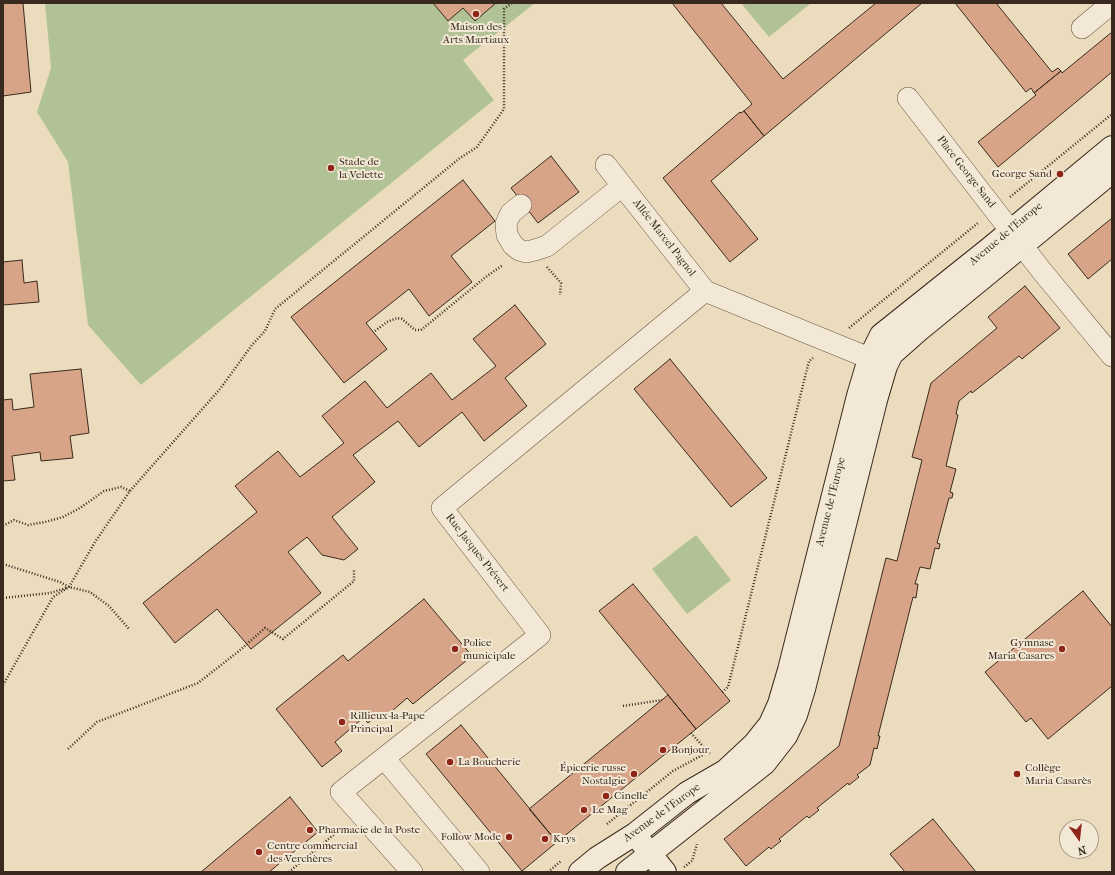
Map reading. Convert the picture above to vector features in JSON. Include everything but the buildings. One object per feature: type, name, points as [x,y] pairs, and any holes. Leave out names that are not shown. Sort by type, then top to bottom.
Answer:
[{"type":"street","points":[[1082,28],[1112,3]]},
{"type":"street","name":"Place George Sand","points":[[908,98],[1044,273],[1112,356]]},
{"type":"street","name":"Avenue de l'Europe","points":[[1017,238],[1112,147]]},
{"type":"street","name":"Allée Marcel Pagnol","points":[[606,165],[706,291]]},
{"type":"street","name":"Avenue de l'Europe","points":[[627,872],[765,763],[786,736],[796,715],[876,400],[881,335],[1112,172]]},
{"type":"street","points":[[521,204],[511,213],[506,224],[506,230],[509,241],[522,251],[526,252],[547,246],[622,186]]},
{"type":"street","points":[[706,291],[878,362]]},
{"type":"street","name":"Rue Jacques Prévert","points":[[412,872],[341,792],[540,635],[442,508],[706,291]]},
{"type":"street","name":"Avenue de l'Europe","points":[[580,872],[597,858],[635,834],[687,793],[725,771],[754,744],[770,724],[779,704],[789,670],[850,426],[878,362]]},
{"type":"street","points":[[384,758],[479,872]]},
{"type":"street","points":[[635,834],[665,872]]},
{"type":"path","points":[[3,686],[53,598],[69,587],[95,542],[130,491],[220,389],[252,345],[265,331],[275,309],[460,158],[477,147],[504,109],[504,9],[512,3]]},
{"type":"path","points":[[375,331],[387,322],[397,318],[402,318],[415,330],[421,330],[497,269],[506,263],[520,259],[522,251]]},
{"type":"path","points":[[542,261],[561,283],[560,295]]},
{"type":"path","points":[[3,526],[14,520],[28,525],[45,522],[63,517],[80,508],[104,491],[121,487],[130,491]]},
{"type":"path","points":[[3,564],[60,582],[69,587],[90,592],[109,606],[129,629]]},
{"type":"path","points":[[68,749],[98,722],[198,683],[265,628],[283,639],[354,581],[354,570]]},
{"type":"path","points":[[3,598],[50,593],[69,587]]},
{"type":"path","points":[[722,692],[728,687],[740,634]]},
{"type":"path","points":[[623,706],[662,700]]},
{"type":"path","points":[[691,733],[708,752]]},
{"type":"path","points":[[289,872],[360,813]]},
{"type":"green space","points":[[45,3],[535,3],[463,60],[494,100],[141,385],[88,325],[68,162],[37,112],[51,68]]},
{"type":"green space","points":[[741,3],[809,3],[810,4],[769,37]]},
{"type":"green space","points":[[696,535],[731,580],[687,614],[652,569]]},
{"type":"place","name":"Maison des Arts Martiaux","points":[[476,14]]},
{"type":"place","name":"Stade de la Velette","points":[[331,168]]},
{"type":"place","name":"George Sand","points":[[1060,174]]},
{"type":"place","name":"Police municipale","points":[[455,649]]},
{"type":"place","name":"Gymnase Maria Casares","points":[[1062,649]]},
{"type":"place","name":"Rillieux-la-Pape Principal","points":[[342,722]]},
{"type":"place","name":"Bonjour","points":[[663,750]]},
{"type":"place","name":"La Boucherie","points":[[450,762]]},
{"type":"place","name":"Épicerie russe Nostalgie","points":[[634,774]]},
{"type":"place","name":"Collège Maria Casarès","points":[[1017,774]]},
{"type":"place","name":"Cinelle","points":[[606,796]]},
{"type":"place","name":"Le Mag","points":[[584,810]]},
{"type":"place","name":"Pharmacie de la Poste","points":[[310,830]]},
{"type":"place","name":"Follow Mode","points":[[509,837]]},
{"type":"place","name":"Krys","points":[[545,839]]},
{"type":"place","name":"Centre commercial des Verchères","points":[[259,852]]}]
